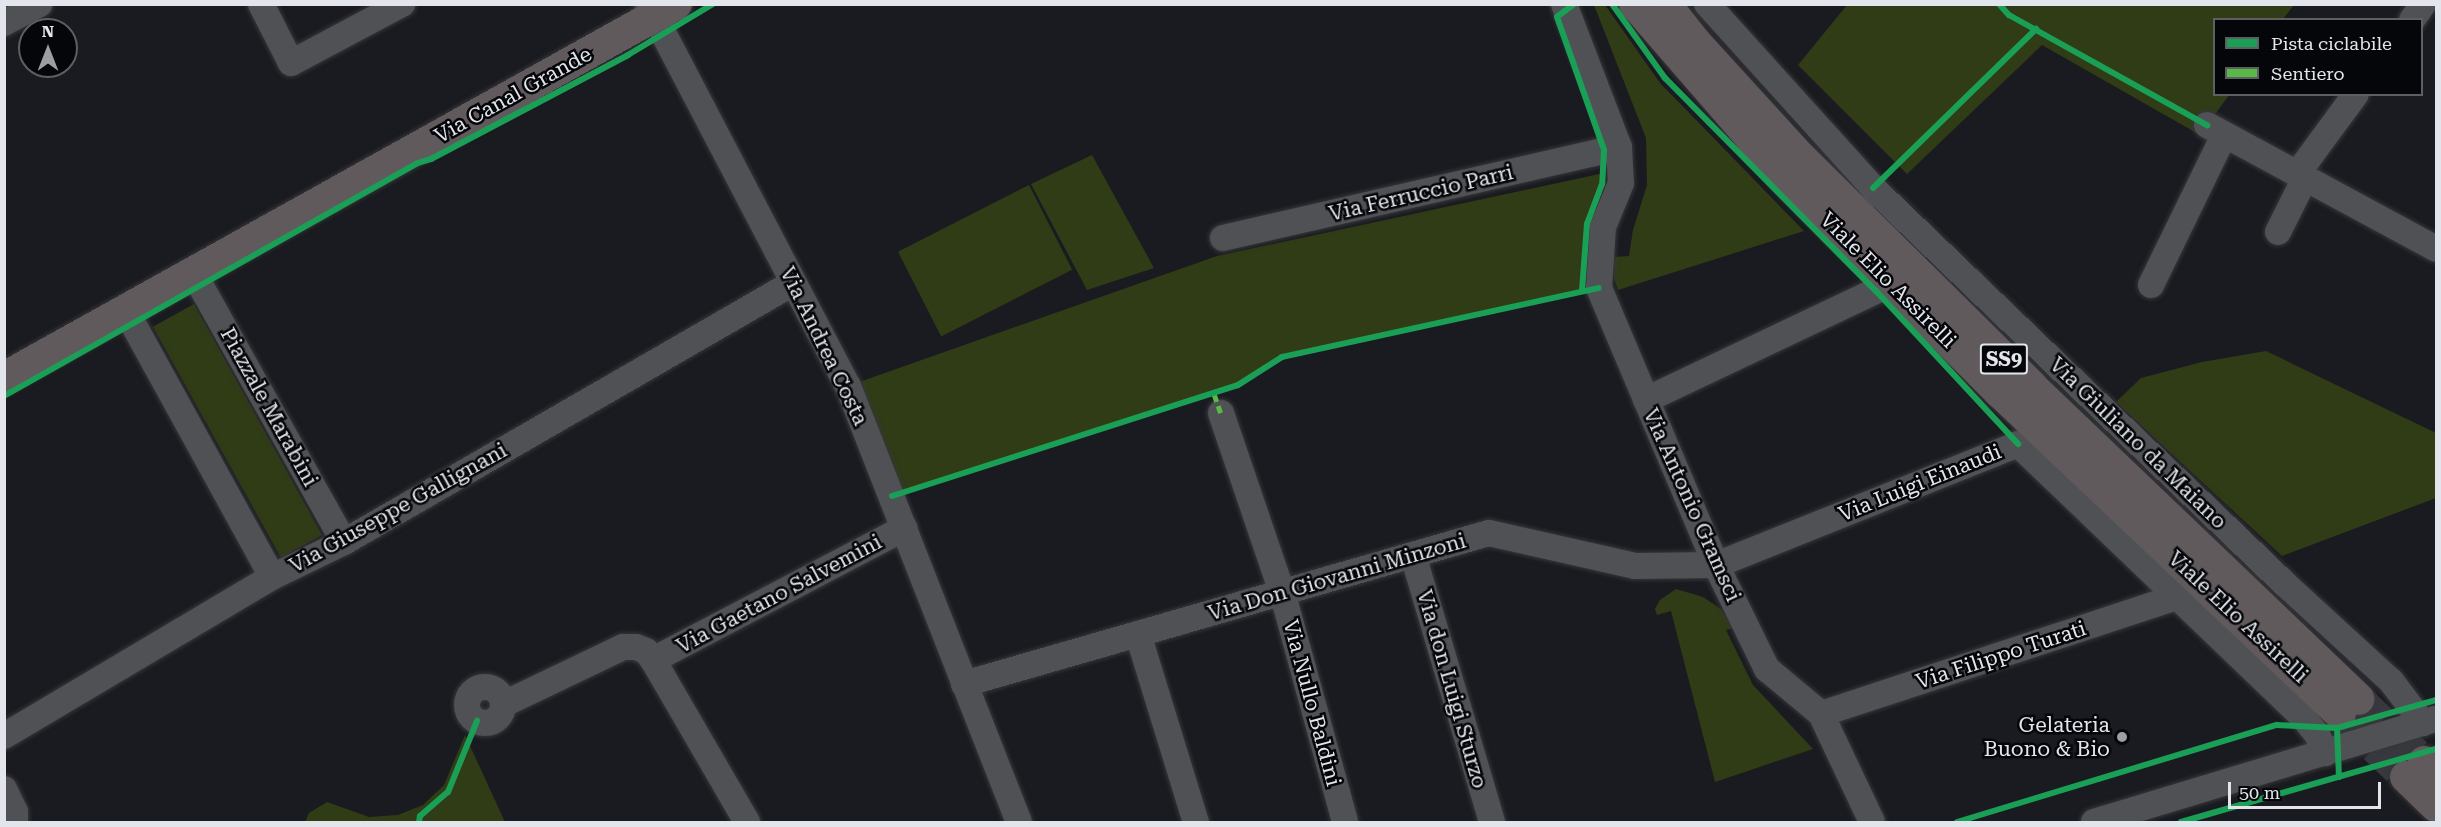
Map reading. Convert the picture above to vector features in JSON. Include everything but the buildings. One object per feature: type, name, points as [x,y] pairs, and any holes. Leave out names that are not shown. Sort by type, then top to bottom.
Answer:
[{"type":"main road","name":"Viale Elio Assirelli","points":[[1635,4],[1789,182],[2000,392],[2349,706],[1802,159],[1695,42],[1665,4]]},
{"type":"main road","name":"Via Canal Grande","points":[[4,378],[660,8]]},
{"type":"main road","points":[[2422,771],[2436,806]]},
{"type":"street","points":[[4,23],[39,4]]},
{"type":"street","points":[[261,4],[291,63],[402,4]]},
{"type":"street","points":[[1564,4],[1619,147],[1621,183],[1603,227],[1599,288],[1646,400]]},
{"type":"street","name":"Via Giuliano da Maiano","points":[[1707,4],[1873,188],[2276,576],[2391,681],[2430,721]]},
{"type":"street","points":[[2413,18],[2423,4]]},
{"type":"street","name":"Via Andrea Costa","points":[[660,8],[793,283],[848,386],[1019,822]]},
{"type":"street","points":[[2278,232],[2301,176],[2355,96]]},
{"type":"street","points":[[2151,285],[2216,130],[2436,249]]},
{"type":"street","name":"Via Ferruccio Parri","points":[[1223,238],[1619,147]]},
{"type":"street","name":"Piazzale Marabini","points":[[193,272],[344,542]]},
{"type":"street","name":"Via Giuseppe Gallignani","points":[[4,736],[272,578],[344,542],[793,283]]},
{"type":"street","name":"Via Antonio Gramsci","points":[[1872,822],[1821,714],[1767,669],[1716,565],[1646,400],[1876,291]]},
{"type":"street","points":[[126,311],[272,578]]},
{"type":"street","name":"Via Nullo Baldini","points":[[1221,413],[1283,595],[1345,822]]},
{"type":"street","name":"Via Luigi Einaudi","points":[[1716,565],[2018,444],[2180,596],[2303,717],[2317,734],[2325,753]]},
{"type":"street","name":"Via Gaetano Salvemini","points":[[653,660],[904,528]]},
{"type":"street","name":"Via Don Giovanni Minzoni","points":[[964,684],[1283,595],[1489,533],[1635,566],[1716,565]]},
{"type":"street","name":"Via don Luigi Sturzo","points":[[1413,555],[1492,822]]},
{"type":"street","name":"Via Filippo Turati","points":[[1821,714],[2180,596]]},
{"type":"street","points":[[1138,634],[1196,822]]},
{"type":"street","name":"Via Gaetano Salvemini","points":[[504,704],[623,647],[636,647],[646,651],[747,822]]},
{"type":"street","points":[[2094,822],[2430,721]]},
{"type":"street","points":[[4,789],[15,812],[15,822]]},
{"type":"green space","points":[[1594,5],[1605,5],[1660,83],[1804,231],[1618,290],[1614,278],[1614,257],[1629,256],[1633,230],[1647,185],[1646,138]]},
{"type":"green space","points":[[1847,5],[2294,5],[2284,18],[2213,18],[2213,96],[2228,96],[2200,135],[2042,45],[1907,174],[1798,65]]},
{"type":"green space","points":[[1092,155],[1154,268],[1087,290],[1031,184]]},
{"type":"green space","points":[[1604,173],[1587,224],[1582,291],[1282,357],[1238,385],[892,496],[848,386],[1217,256]]},
{"type":"green space","points":[[1029,185],[1072,270],[941,336],[898,252]]},
{"type":"green space","points":[[194,304],[322,535],[281,558],[153,327]]},
{"type":"green space","points":[[2266,351],[2436,433],[2436,498],[2282,556],[2116,402],[2141,378],[2202,362]]},
{"type":"green space","points":[[1676,589],[1703,597],[1721,609],[1733,628],[1726,630],[1753,685],[1813,749],[1715,782],[1671,611],[1657,615],[1655,609],[1660,600]]},
{"type":"green space","points":[[465,735],[505,822],[305,822],[309,813],[327,802],[369,817],[398,815],[423,805],[444,785]]},
{"type":"tunnel","points":[[2358,699],[2424,762]]},
{"type":"tunnel","points":[[2340,714],[2406,777]]},
{"type":"marked path","points":[[1214,393],[1221,413]]},
{"type":"cycle path","points":[[4,396],[418,163],[431,159],[628,55],[713,4]]},
{"type":"cycle path","points":[[1574,4],[1557,17],[1604,150],[1602,184],[1587,224],[1582,291]]},
{"type":"cycle path","points":[[1612,4],[1665,78],[1876,291],[2018,444]]},
{"type":"cycle path","points":[[1999,4],[2009,15],[2207,125]]},
{"type":"cycle path","points":[[1873,188],[2036,29]]},
{"type":"cycle path","points":[[892,496],[1238,385],[1282,357],[1599,288]]},
{"type":"cycle path","points":[[2337,728],[2436,700]]},
{"type":"cycle path","points":[[419,822],[420,816],[448,792],[477,721]]},
{"type":"cycle path","points":[[1957,822],[2277,725],[2337,728],[2339,777]]},
{"type":"cycle path","points":[[2181,822],[2436,749]]},
{"type":"place","name":"Gelateria Buono & Bio","points":[[2122,737]]}]
